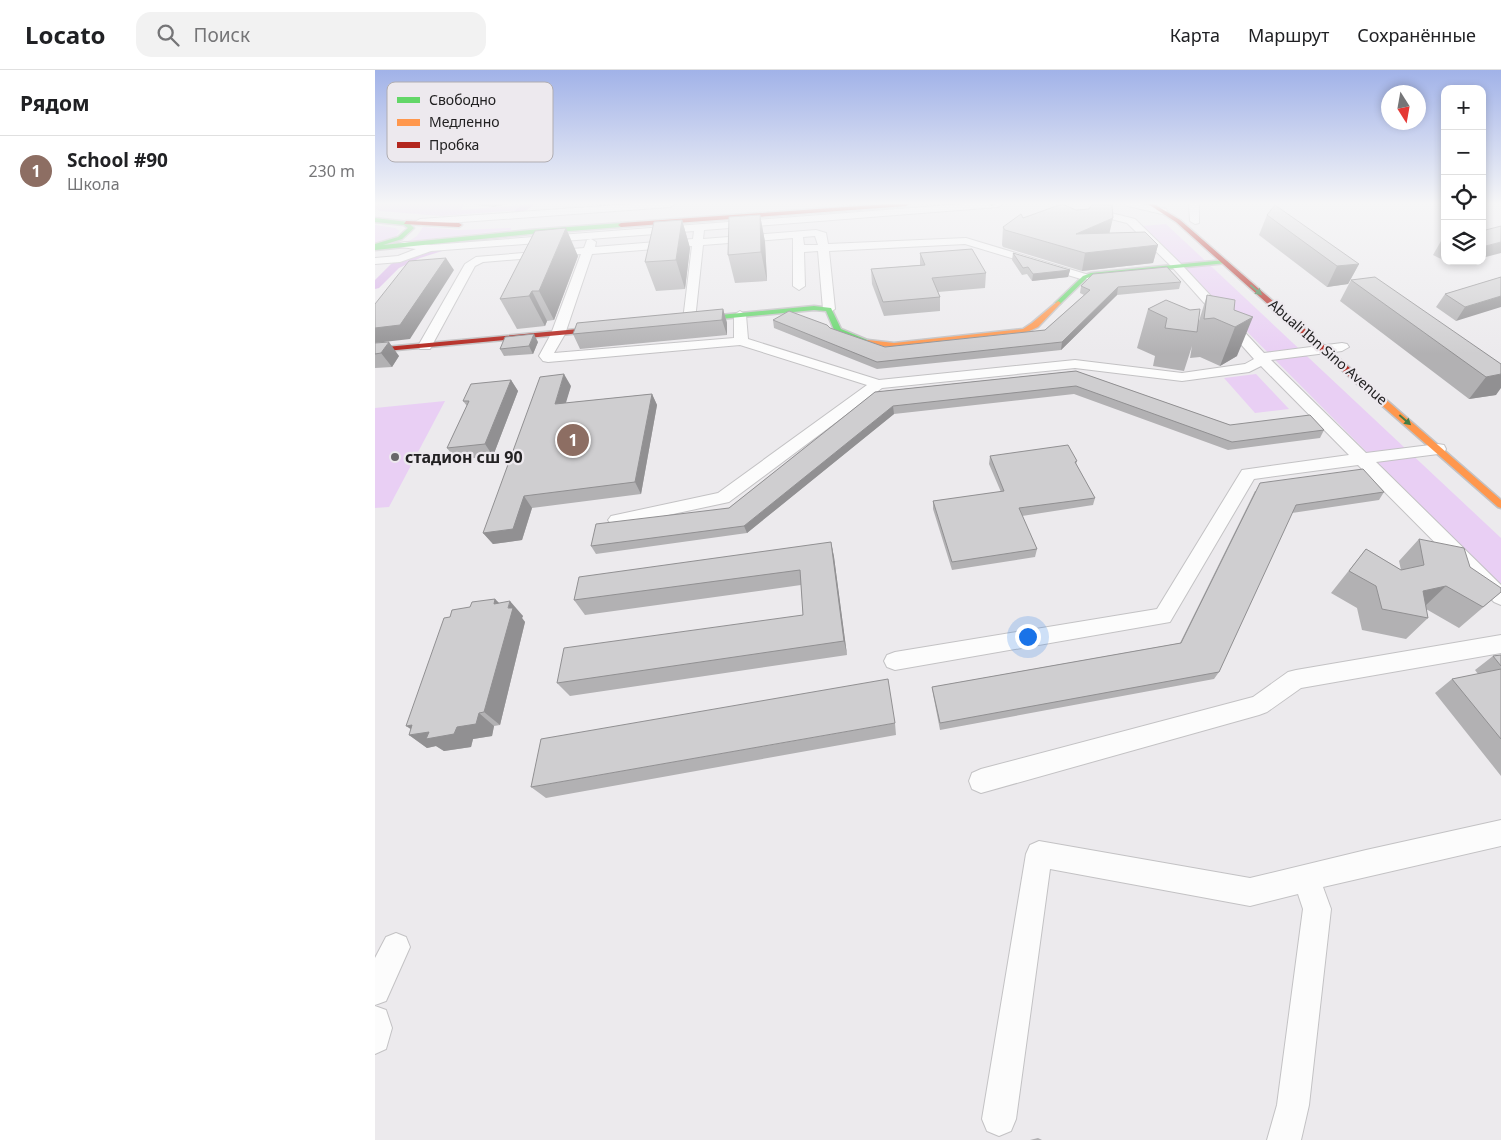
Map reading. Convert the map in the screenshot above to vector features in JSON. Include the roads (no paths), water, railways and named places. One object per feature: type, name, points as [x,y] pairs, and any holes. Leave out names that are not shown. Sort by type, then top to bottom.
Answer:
[{"type":"main road","name":"Abuali Ibn Sino Avenue","points":[[1216,254],[1501,505]]},
{"type":"main road","points":[[1232,254],[1237,258]]},
{"type":"main road","points":[[685,321],[814,308],[829,309],[838,330],[884,346],[1025,331],[1035,325],[1085,277],[1103,273],[1225,262]]},
{"type":"main road","points":[[375,350],[623,327]]},
{"type":"main road","name":"Abuali Ibn Sino Avenue","points":[[1327,334],[1345,350]]},
{"type":"street","points":[[375,261],[400,258],[413,254]]},
{"type":"street","points":[[425,346],[473,261],[563,254]]},
{"type":"street","points":[[587,254],[558,334],[546,356],[548,358],[741,341],[879,384],[1075,364],[1182,376],[1249,368],[1270,355],[1324,349],[1345,350]]},
{"type":"street","points":[[685,321],[696,254]]},
{"type":"street","points":[[798,254],[799,286]]},
{"type":"street","points":[[823,254],[829,309]]},
{"type":"street","points":[[1008,254],[1085,277]]},
{"type":"street","points":[[1165,254],[1263,360],[1501,597]]},
{"type":"street","points":[[740,315],[741,341]]},
{"type":"street","points":[[617,520],[723,498],[879,384]]},
{"type":"street","points":[[895,661],[1163,616],[1249,474],[1438,449]]},
{"type":"street","points":[[981,781],[1259,705],[1296,679],[1501,644]]},
{"type":"street","points":[[999,1119],[1039,854],[1250,892],[1501,833]]},
{"type":"street","points":[[1284,1140],[1293,1105],[1317,909],[1306,878]]},
{"type":"street","points":[[375,990],[396,947]]},
{"type":"street","points":[[375,1021],[377,1028],[375,1038]]},
{"type":"waterway","points":[[375,286],[395,266],[415,257]]},
{"type":"place","name":"School #90","points":[[573,440]]},
{"type":"place","name":"стадион сш 90","points":[[395,457]]}]
